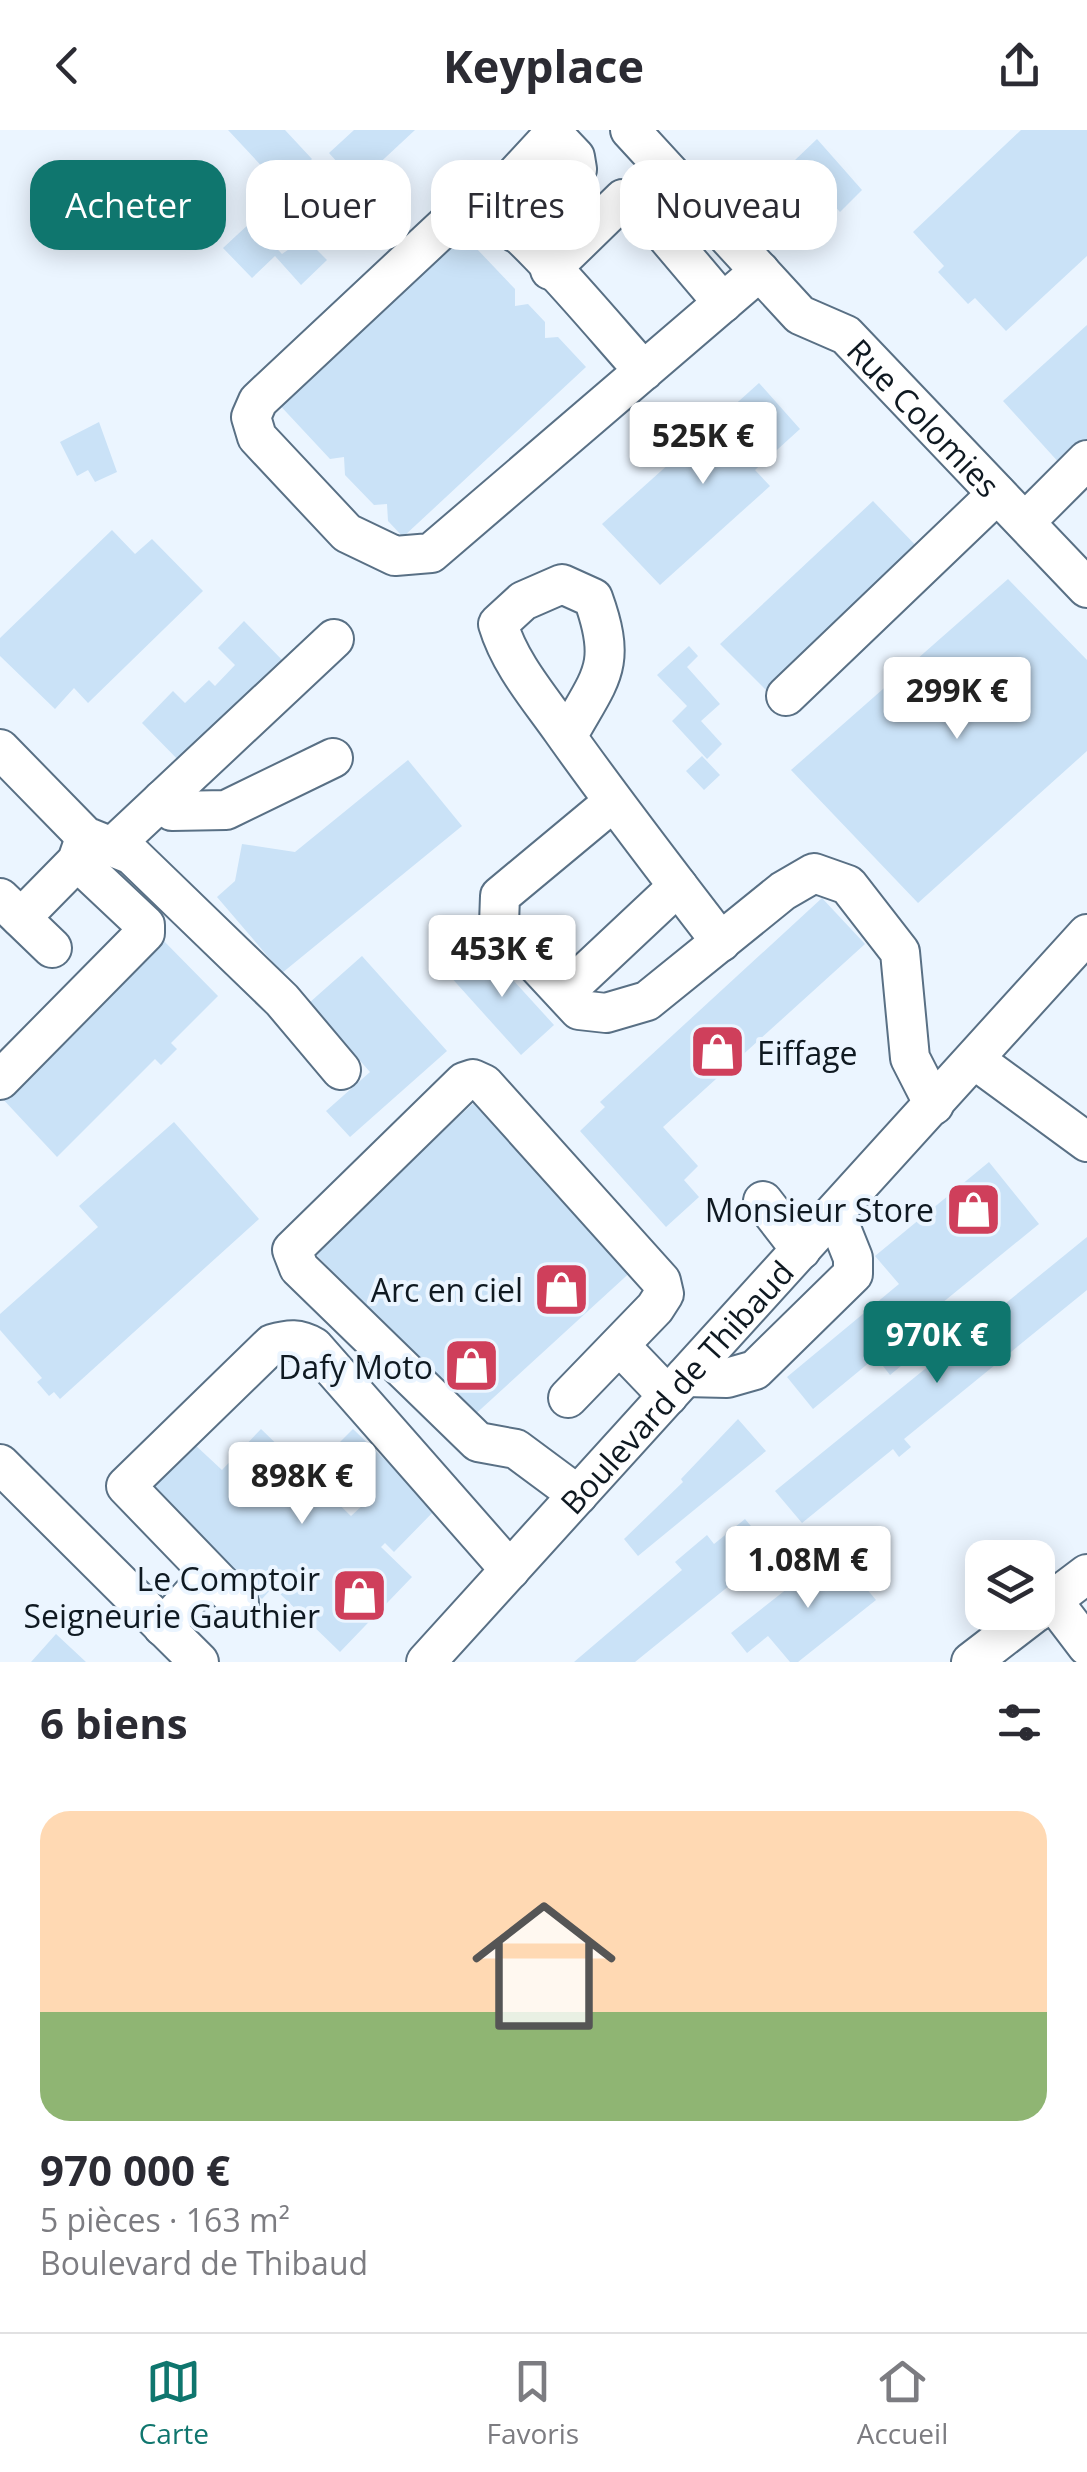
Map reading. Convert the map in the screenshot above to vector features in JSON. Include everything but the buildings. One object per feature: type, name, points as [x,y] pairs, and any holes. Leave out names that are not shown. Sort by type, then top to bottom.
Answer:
[{"type":"street","name":"Rue Colomies","points":[[630,130],[800,314],[846,334],[1087,588]]},
{"type":"street","points":[[529,160],[547,141],[557,138],[576,160]]},
{"type":"street","points":[[550,270],[623,199],[635,199],[723,303]]},
{"type":"street","points":[[431,239],[258,400],[251,417],[257,437],[347,533],[396,556],[431,552],[760,271]]},
{"type":"street","points":[[532,250],[644,372]]},
{"type":"street","points":[[1024,522],[1087,460]]},
{"type":"street","points":[[786,696],[998,494]]},
{"type":"street","points":[[52,948],[11,908],[162,800],[334,638]]},
{"type":"street","points":[[567,737],[721,942]]},
{"type":"street","points":[[0,748],[91,848],[145,925],[145,932],[0,1080]]},
{"type":"street","points":[[162,800],[172,810],[226,810],[333,758]]},
{"type":"street","points":[[613,802],[500,896],[499,924],[579,1010],[606,1013],[647,1001],[784,891],[814,873],[848,886],[900,952],[910,1058],[934,1105]]},
{"type":"street","points":[[91,848],[132,855],[282,1000],[341,1070]]},
{"type":"street","points":[[564,993],[678,886]]},
{"type":"street","name":"Boulevard de Thibaud","points":[[426,1662],[1087,934]]},
{"type":"street","points":[[976,1060],[1087,1142]]},
{"type":"street","points":[[568,1398],[621,1348],[655,1308],[664,1294],[661,1281],[484,1084],[473,1079],[450,1095],[292,1250],[299,1268],[478,1442],[516,1449],[578,1495]]},
{"type":"street","points":[[763,1202],[801,1250]]},
{"type":"street","points":[[621,1348],[676,1387],[755,1370],[852,1274],[854,1258],[835,1212]]},
{"type":"street","points":[[239,1604],[115,1478],[272,1344],[301,1339],[314,1347],[510,1570]]},
{"type":"street","points":[[0,1464],[199,1662]]},
{"type":"street","points":[[1055,1603],[1087,1574]]},
{"type":"street","points":[[163,1627],[210,1575]]},
{"type":"street","points":[[971,1662],[1022,1630]]},
{"type":"street","points":[[1047,1630],[1087,1646]]},
{"type":"place","name":"Eiffage","points":[[718,1052]]},
{"type":"place","name":"Monsieur Store","points":[[973,1209]]},
{"type":"place","name":"Arc en ciel","points":[[562,1289]]},
{"type":"place","name":"Dafy Moto","points":[[472,1366]]},
{"type":"place","name":"Le Comptoir Seigneurie Gauthier","points":[[359,1596]]}]
